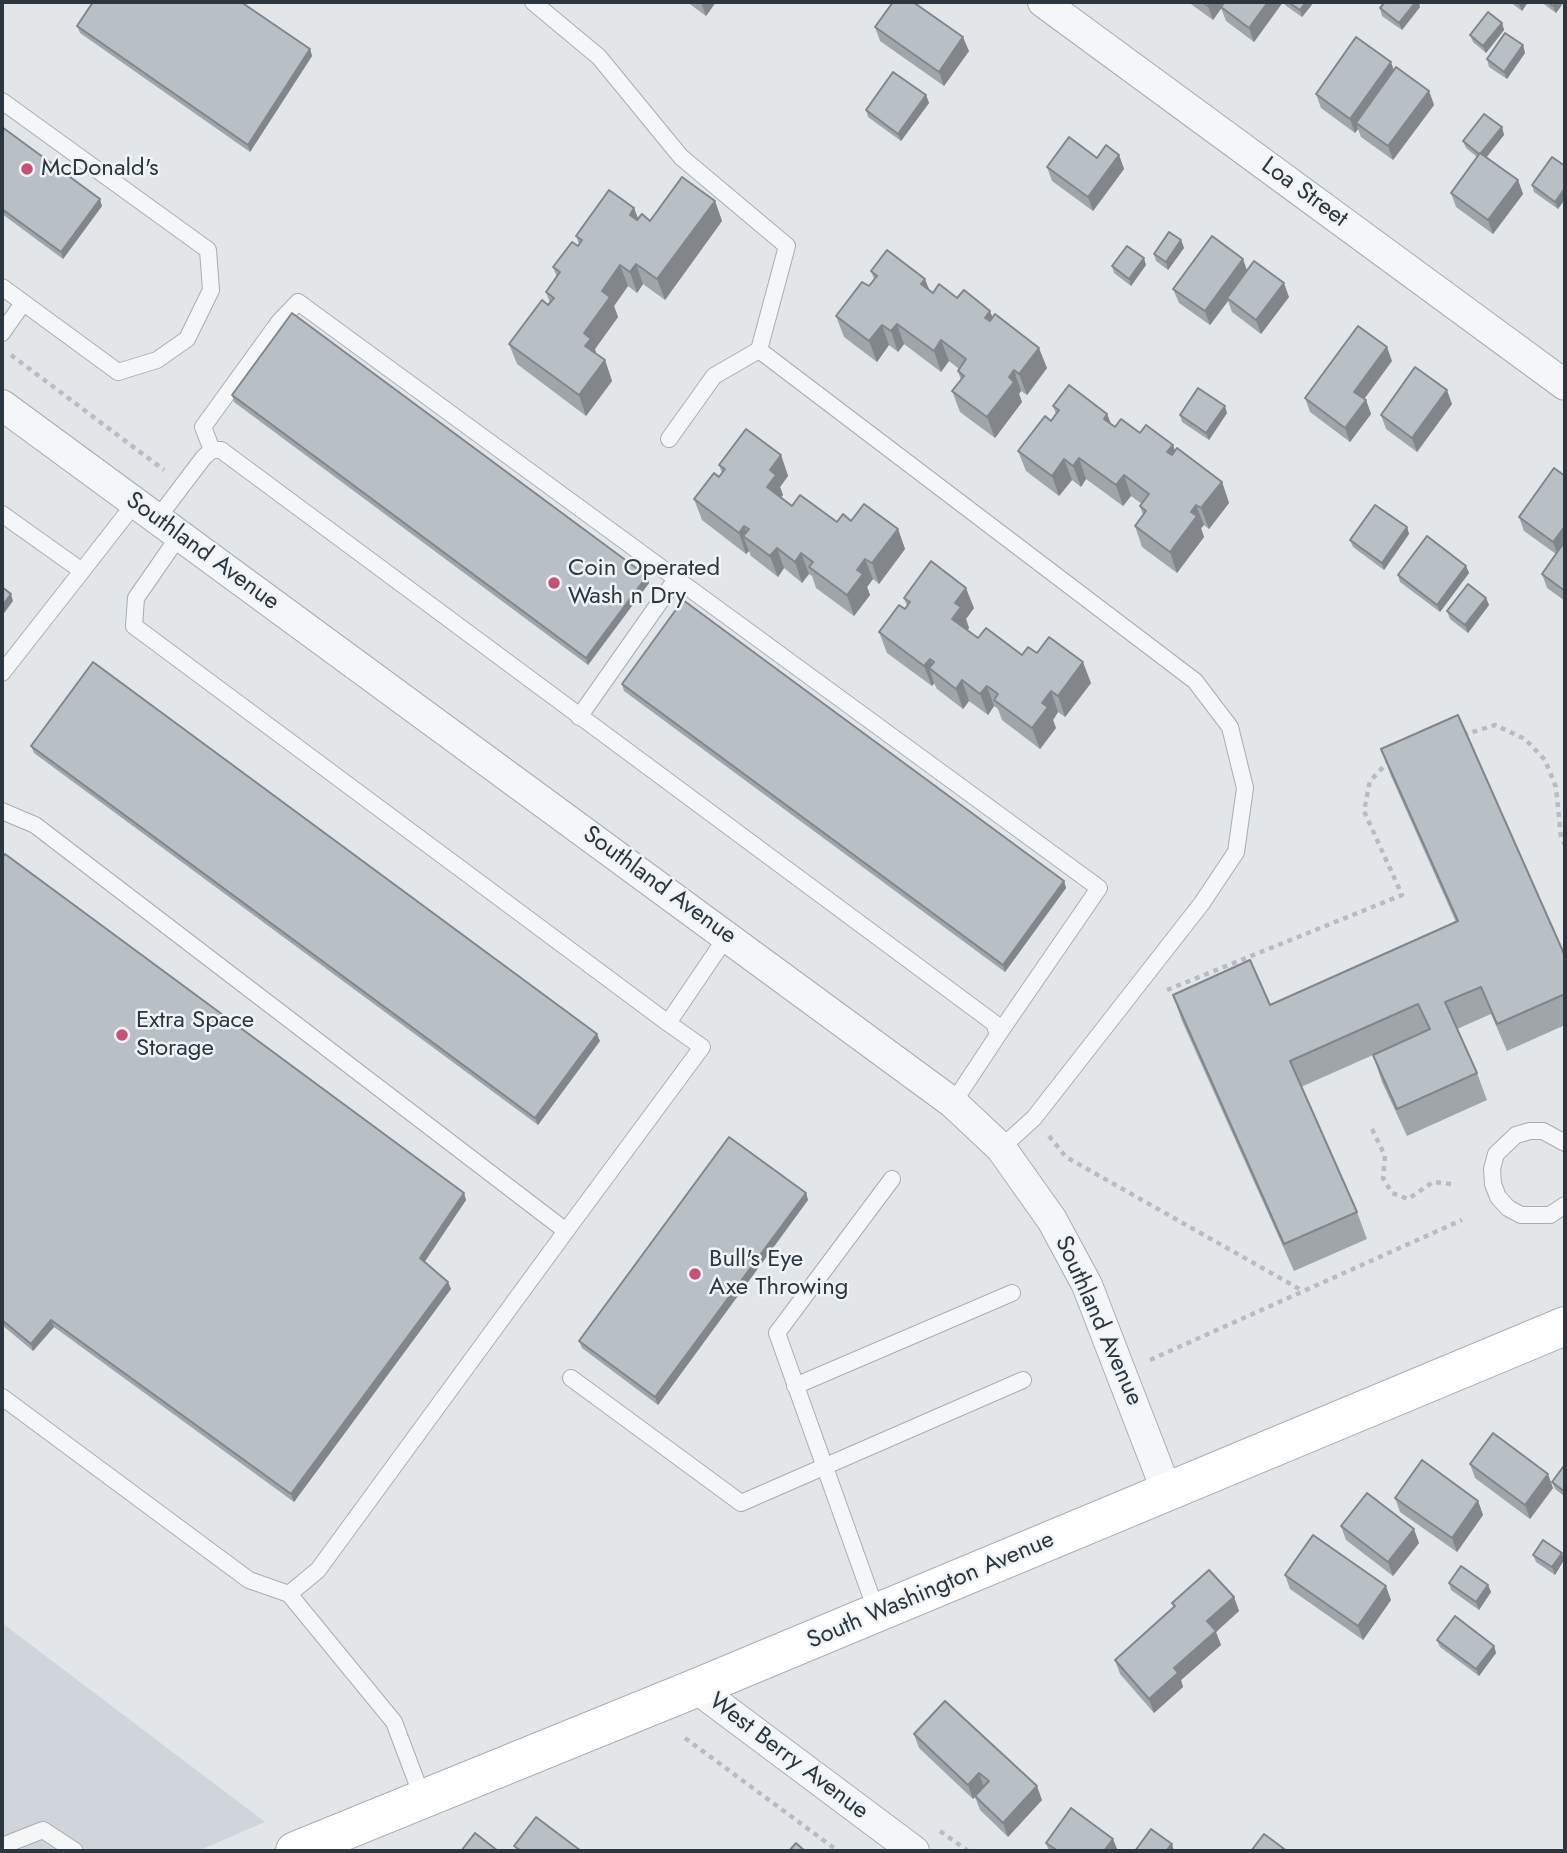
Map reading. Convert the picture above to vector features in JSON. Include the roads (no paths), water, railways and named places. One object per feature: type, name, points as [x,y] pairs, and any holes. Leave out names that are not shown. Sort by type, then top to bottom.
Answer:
[{"type":"street","name":"Loa Street","points":[[1043,2],[1080,12],[1565,385]]},
{"type":"street","name":"Southland Avenue","points":[[5,414],[157,519],[727,936],[953,1103],[1002,1148],[1064,1241],[1087,1285],[1167,1492]]},
{"type":"street","name":"South Washington Avenue","points":[[295,1851],[696,1688],[1565,1326]]},
{"type":"street","name":"West Berry Avenue","points":[[696,1688],[914,1851]]},
{"type":"lane","points":[[533,2],[599,57],[681,157],[787,246],[760,350],[714,376],[669,439]]},
{"type":"lane","points":[[2,101],[208,250],[211,290],[187,339],[157,360],[118,372],[2,287]]},
{"type":"lane","points":[[212,450],[204,427],[279,321],[298,302],[1099,888],[953,1103]]},
{"type":"lane","points":[[2,333],[23,303]]},
{"type":"lane","points":[[760,350],[1195,681],[1230,727],[1245,788],[1236,852],[1202,904],[1034,1118],[1002,1148]]},
{"type":"lane","points":[[2,673],[82,571],[157,519],[212,450],[220,450],[984,1015],[994,1023],[998,1035]]},
{"type":"lane","points":[[2,514],[82,571]]},
{"type":"lane","points":[[157,519],[136,598],[134,626],[702,1047],[318,1570],[289,1594]]},
{"type":"lane","points":[[579,717],[676,579]]},
{"type":"lane","points":[[2,811],[35,825],[566,1231]]},
{"type":"lane","points":[[668,1023],[727,936]]},
{"type":"lane","points":[[1565,1143],[1543,1131],[1516,1135],[1496,1154],[1492,1169],[1498,1197],[1508,1208],[1521,1215],[1550,1215],[1565,1205]]},
{"type":"lane","points":[[877,1613],[777,1333],[892,1179]]},
{"type":"lane","points":[[795,1386],[1012,1293]]},
{"type":"lane","points":[[571,1378],[741,1503],[1023,1380]]},
{"type":"lane","points":[[2,1397],[249,1580],[289,1594],[394,1722],[423,1799]]},
{"type":"lane","points":[[2,1846],[43,1830],[75,1851]]},
{"type":"place","name":"McDonald's","points":[[27,169]]},
{"type":"place","name":"Coin Operated Wash n Dry","points":[[554,583]]},
{"type":"place","name":"Extra Space Storage","points":[[122,1035]]},
{"type":"place","name":"Bull's Eye Axe Throwing","points":[[695,1274]]}]
